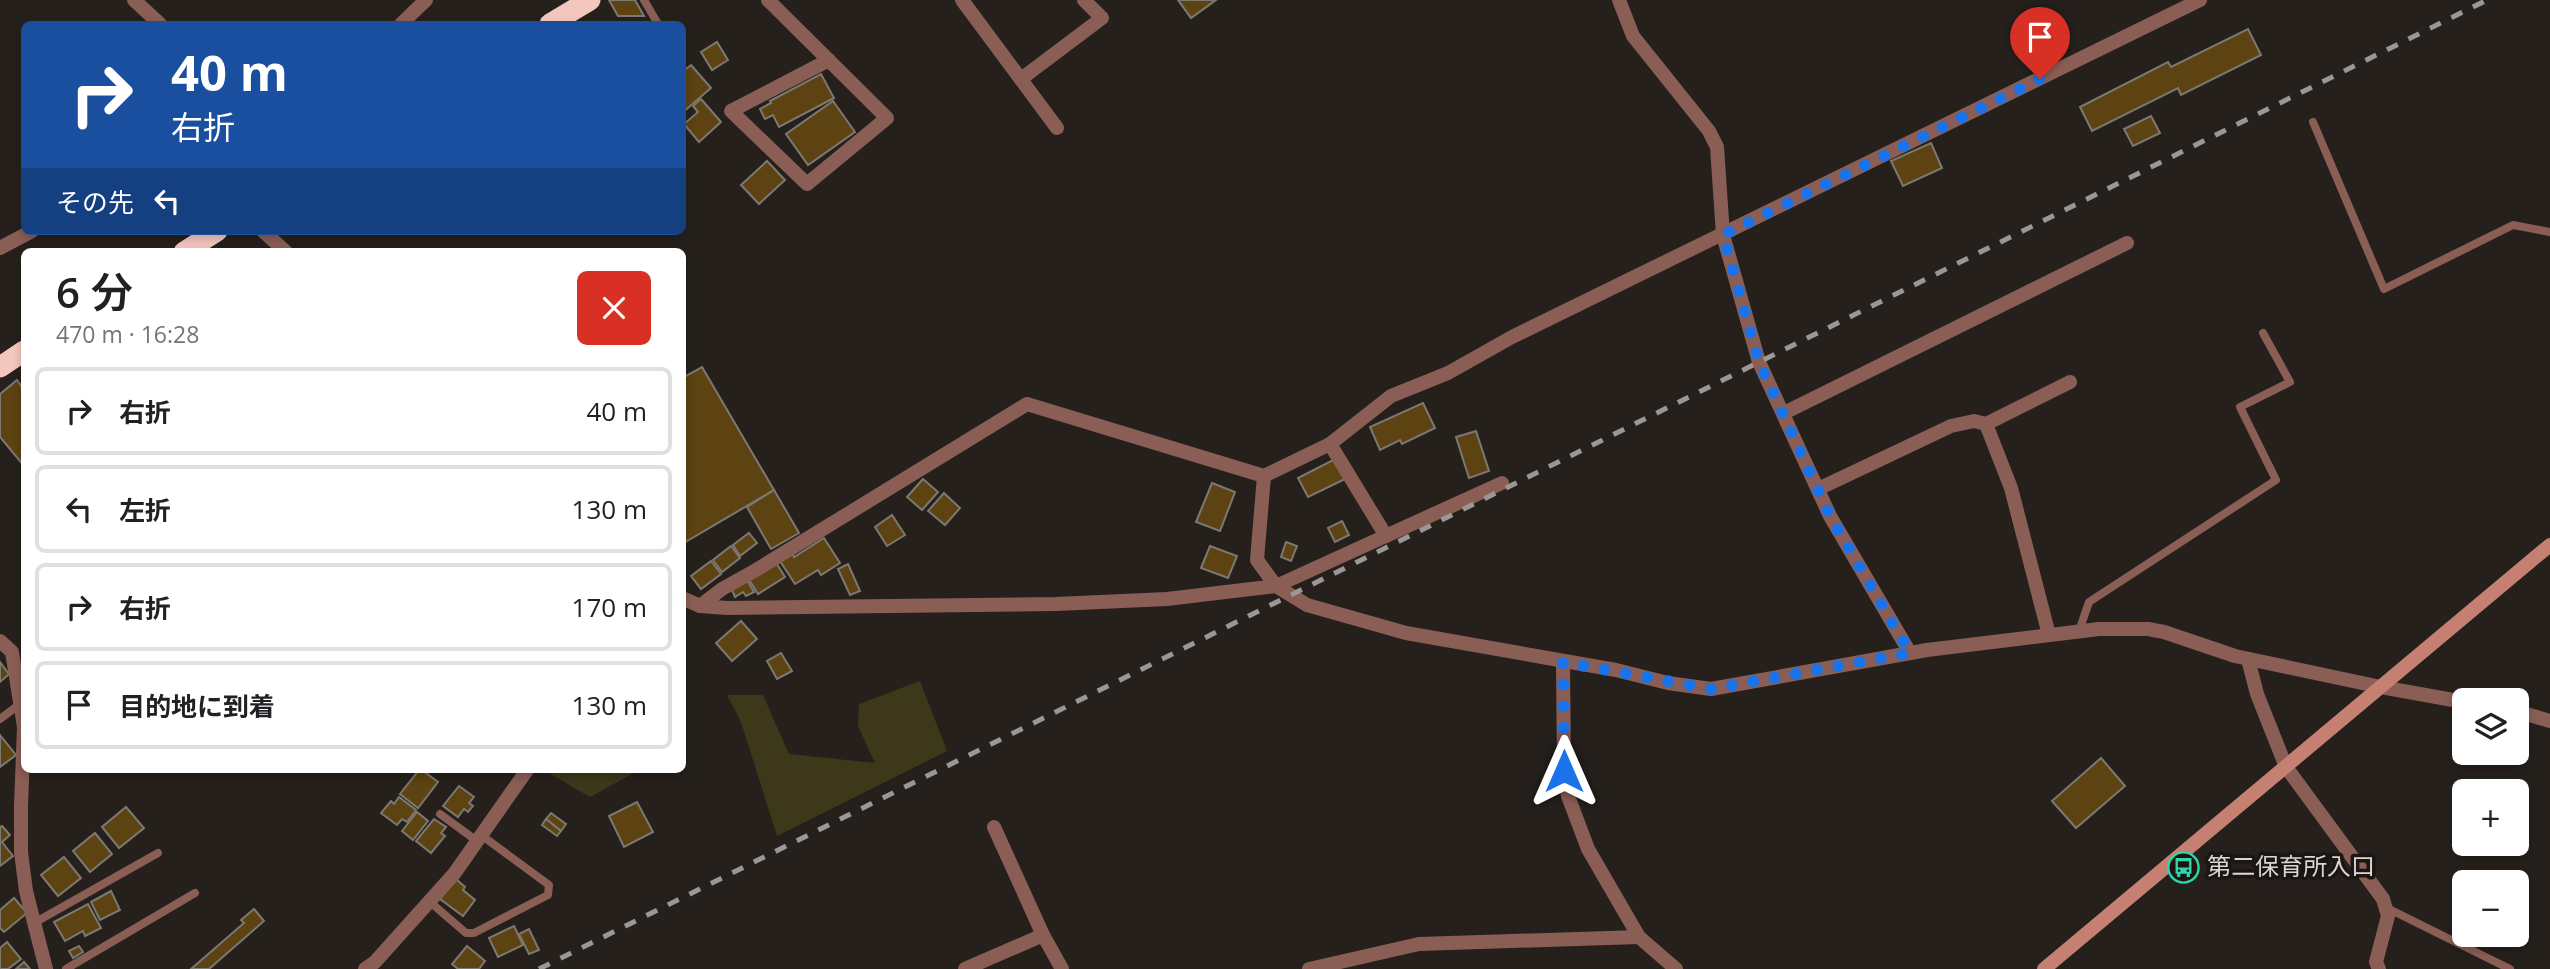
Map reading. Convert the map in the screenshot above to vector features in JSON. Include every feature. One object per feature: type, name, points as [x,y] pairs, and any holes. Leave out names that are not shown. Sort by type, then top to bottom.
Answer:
[{"type":"highway","points":[[555,21],[590,0]]},
{"type":"highway","points":[[190,248],[211,235]]},
{"type":"highway","points":[[0,367],[21,353]]},
{"type":"street","points":[[134,0],[157,21]]},
{"type":"street","points":[[404,21],[426,0]]},
{"type":"street","points":[[962,0],[1057,128]]},
{"type":"street","points":[[1021,79],[1102,18],[1084,0]]},
{"type":"street","points":[[1619,0],[1633,36],[1709,131],[1717,147],[1723,235],[1759,362],[1830,516],[1910,653]]},
{"type":"street","points":[[700,606],[722,589],[1027,404],[1264,476],[1330,444],[1391,396],[1448,373],[1512,337],[2200,0]]},
{"type":"street","points":[[774,2],[887,118],[807,184],[731,111],[829,60]]},
{"type":"street","points":[[0,248],[24,235]]},
{"type":"street","points":[[267,235],[282,248]]},
{"type":"street","points":[[1784,413],[2127,243]]},
{"type":"street","points":[[1818,489],[1951,426],[1974,421],[1986,424],[2070,382]]},
{"type":"street","points":[[1986,424],[2011,488],[2049,635]]},
{"type":"street","points":[[1330,444],[1386,536]]},
{"type":"street","points":[[1264,476],[1257,560],[1276,586],[1307,605],[1406,633],[1711,689],[1910,653],[2079,631],[2148,629],[2248,659],[2452,700]]},
{"type":"street","points":[[686,600],[700,606],[727,608],[1056,604],[1167,598],[1276,586],[1502,483]]},
{"type":"street","points":[[2044,969],[2550,545]]},
{"type":"street","points":[[0,641],[12,652],[21,710]]},
{"type":"street","points":[[2248,659],[2257,694],[2286,767],[2383,900],[2388,916],[2376,962],[2379,969]]},
{"type":"street","points":[[1563,662],[1564,771],[1568,796],[1588,849],[1639,937],[1676,969]]},
{"type":"street","points":[[2529,715],[2550,721]]},
{"type":"street","points":[[22,773],[21,852],[26,891],[46,969]]},
{"type":"street","points":[[365,969],[375,962],[454,874],[525,773]]},
{"type":"street","points":[[994,827],[1043,935],[1062,969]]},
{"type":"street","points":[[965,969],[1043,935]]},
{"type":"street","points":[[1309,969],[1419,944],[1639,937]]},
{"type":"lane","points":[[644,0],[655,21]]},
{"type":"lane","points":[[2314,122],[2384,289],[2513,225],[2550,232]]},
{"type":"lane","points":[[2079,631],[2089,602],[2276,480],[2240,407],[2290,382],[2263,333]]},
{"type":"lane","points":[[0,719],[20,704]]},
{"type":"lane","points":[[430,902],[466,933],[474,933],[548,895],[549,885],[440,814]]},
{"type":"lane","points":[[34,923],[158,853]]},
{"type":"lane","points":[[66,969],[195,893]]},
{"type":"lane","points":[[2385,907],[2510,969]]},
{"type":"shaded area","points":[[920,681],[947,751],[777,836],[741,722],[727,695],[763,695],[789,754],[875,763],[858,726],[859,704]]},
{"type":"shaded area","points":[[549,773],[634,773],[590,797]]},
{"type":"building","points":[[609,0],[635,0],[644,16],[618,16]]},
{"type":"building","points":[[1178,0],[1216,0],[1191,18]]},
{"type":"building","points":[[2248,29],[2261,55],[2181,95],[2178,88],[2092,131],[2080,107],[2168,62],[2171,67]]},
{"type":"building","points":[[717,42],[728,60],[712,70],[701,52]]},
{"type":"building","points":[[691,65],[711,88],[686,110],[686,69]]},
{"type":"building","points":[[821,74],[834,98],[779,127],[773,115],[765,119],[760,109]]},
{"type":"building","points":[[701,99],[721,122],[699,142],[686,126],[686,122],[698,112],[693,106]]},
{"type":"building","points":[[833,101],[855,132],[808,165],[786,134]]},
{"type":"building","points":[[2151,116],[2160,133],[2133,146],[2124,129]]},
{"type":"building","points":[[1931,143],[1942,168],[1903,186],[1891,161]]},
{"type":"building","points":[[767,161],[785,180],[759,204],[741,185]]},
{"type":"building","points":[[702,367],[774,490],[686,542],[686,376]]},
{"type":"building","points":[[17,380],[21,386],[21,462],[0,437],[0,394]]},
{"type":"building","points":[[1423,403],[1435,428],[1402,444],[1400,440],[1380,450],[1370,427]]},
{"type":"building","points":[[1476,431],[1489,471],[1469,478],[1456,437]]},
{"type":"building","points":[[1335,459],[1345,479],[1308,497],[1298,478]]},
{"type":"building","points":[[923,479],[938,492],[922,510],[907,497]]},
{"type":"building","points":[[1212,483],[1235,492],[1220,531],[1196,522]]},
{"type":"building","points":[[774,490],[799,533],[771,549],[747,507]]},
{"type":"building","points":[[944,493],[960,508],[945,525],[928,511]]},
{"type":"building","points":[[892,515],[905,535],[887,546],[875,527]]},
{"type":"building","points":[[1342,521],[1349,535],[1335,542],[1328,528]]},
{"type":"building","points":[[749,533],[757,543],[740,556],[733,545]]},
{"type":"building","points":[[824,538],[840,563],[821,575],[818,570],[795,584],[780,561],[792,553],[794,557]]},
{"type":"building","points":[[1286,542],[1297,546],[1291,561],[1281,557]]},
{"type":"building","points":[[731,546],[740,558],[722,572],[713,560]]},
{"type":"building","points":[[1210,546],[1237,556],[1228,578],[1201,568]]},
{"type":"building","points":[[711,561],[721,574],[701,589],[691,576]]},
{"type":"building","points":[[775,561],[785,577],[758,594],[748,578]]},
{"type":"building","points":[[848,564],[860,591],[850,595],[838,569]]},
{"type":"building","points":[[747,580],[754,592],[746,596],[743,592],[735,597],[731,588]]},
{"type":"building","points":[[741,621],[757,639],[732,661],[716,643]]},
{"type":"building","points":[[781,653],[792,671],[777,679],[767,661]]},
{"type":"building","points":[[0,662],[9,674],[0,682]]},
{"type":"building","points":[[0,735],[16,755],[0,767]]},
{"type":"building","points":[[2101,758],[2125,786],[2076,828],[2052,801]]},
{"type":"building","points":[[417,773],[426,773],[438,782],[418,808],[400,794]]},
{"type":"building","points":[[459,786],[474,797],[469,803],[473,806],[468,812],[464,809],[458,817],[443,806]]},
{"type":"building","points":[[399,797],[416,810],[407,822],[402,819],[397,825],[381,813],[391,801],[394,804]]},
{"type":"building","points":[[637,802],[653,832],[624,847],[609,816]]},
{"type":"building","points":[[126,807],[144,828],[119,848],[102,827]]},
{"type":"building","points":[[417,812],[428,821],[413,840],[402,831]]},
{"type":"building","points":[[551,813],[566,824],[561,831],[546,819]]},
{"type":"building","points":[[434,819],[446,827],[441,833],[445,836],[431,853],[416,841]]},
{"type":"building","points":[[546,819],[561,831],[557,836],[542,825]]},
{"type":"building","points":[[0,827],[10,835],[2,842],[13,856],[0,866]]},
{"type":"building","points":[[95,833],[112,854],[90,872],[73,851]]},
{"type":"building","points":[[64,857],[81,878],[58,896],[41,875]]},
{"type":"building","points":[[456,879],[465,887],[463,890],[475,900],[463,916],[440,899]]},
{"type":"building","points":[[111,891],[120,910],[100,920],[91,902]]},
{"type":"building","points":[[14,898],[27,913],[4,932],[0,928],[0,910]]},
{"type":"building","points":[[88,904],[101,928],[85,936],[83,931],[65,941],[54,922]]},
{"type":"building","points":[[254,909],[264,921],[209,969],[191,969],[244,923],[241,920]]},
{"type":"building","points":[[514,926],[523,945],[498,957],[489,938]]},
{"type":"building","points":[[529,929],[539,950],[529,954],[519,934]]},
{"type":"building","points":[[7,942],[21,959],[8,969],[0,969],[0,948]]},
{"type":"building","points":[[79,946],[83,952],[73,958],[69,951]]},
{"type":"building","points":[[467,946],[485,961],[479,969],[458,969],[452,964]]},
{"type":"building","points":[[24,962],[30,969],[16,969]]},
{"type":"railway","points":[[539,969],[2487,0]]},
{"type":"place","name":"第二保育所入口","points":[[2184,867]]},
{"type":"route","points":[[1564,771],[1563,662],[1711,689],[1910,653],[1830,516],[1759,362],[1723,235],[2040,79]]}]
